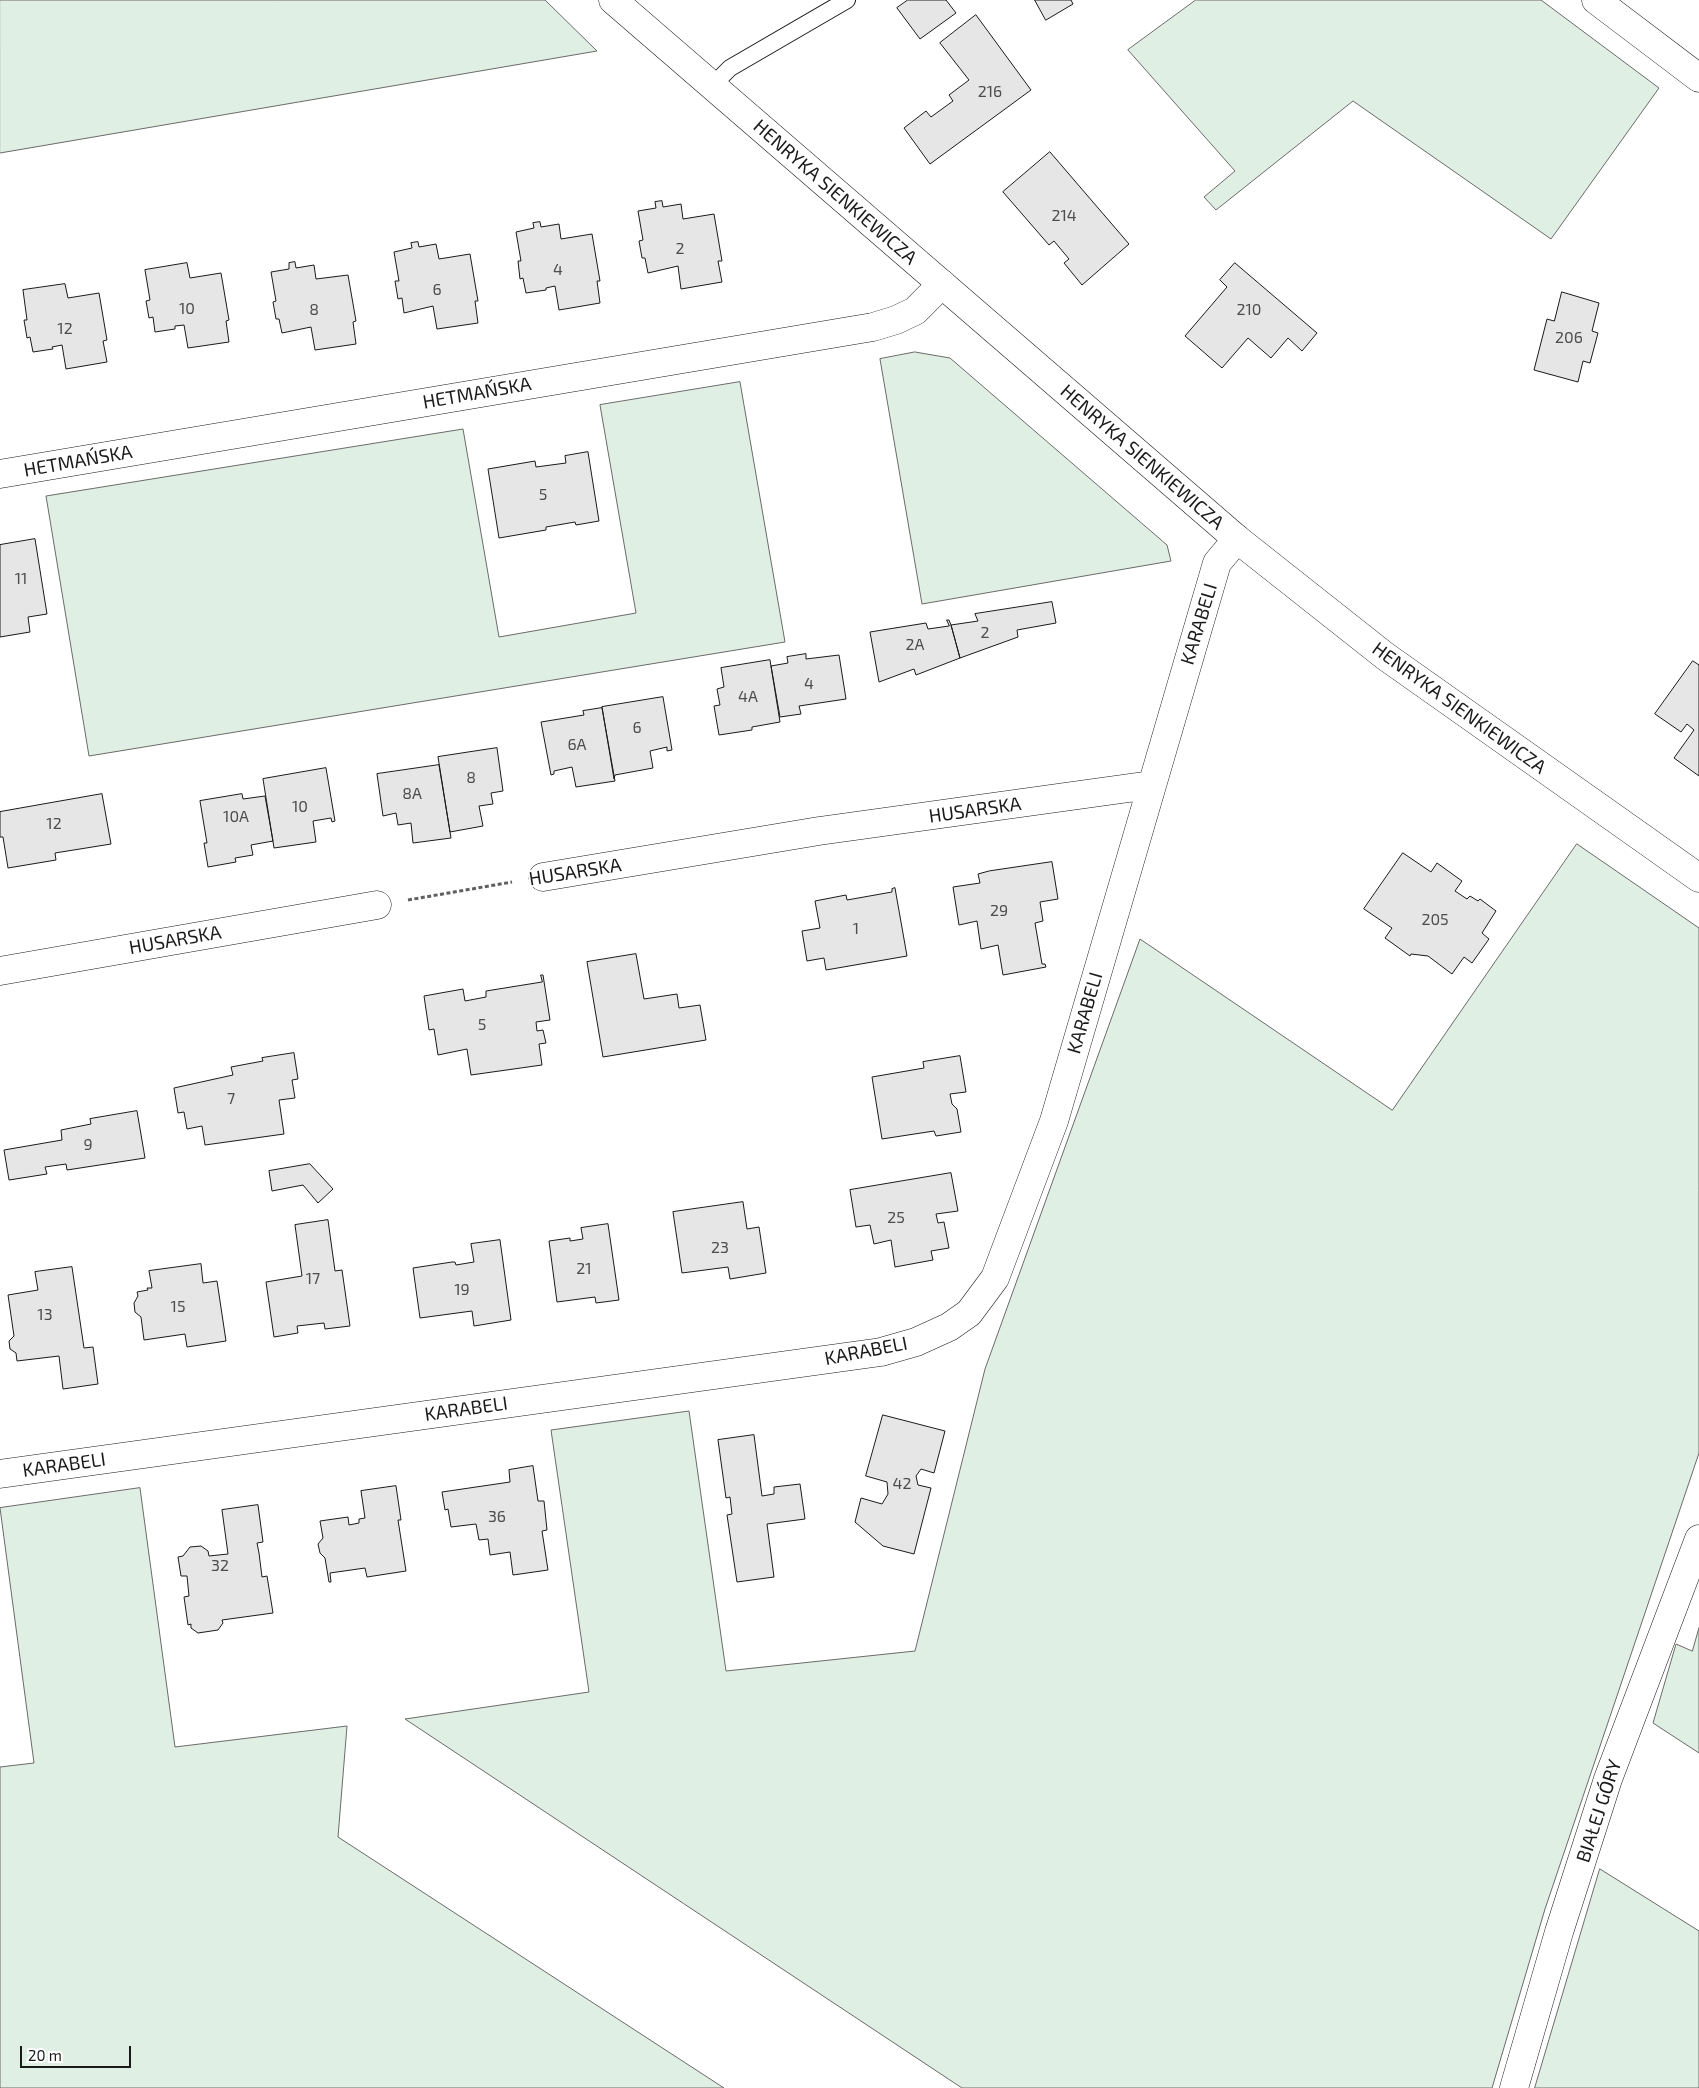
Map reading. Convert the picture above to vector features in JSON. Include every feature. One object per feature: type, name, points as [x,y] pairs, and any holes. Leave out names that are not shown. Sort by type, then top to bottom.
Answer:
[{"type":"street","name":"HENRYKA SIENKIEWICZA","points":[[613,0],[1237,539],[1385,656],[1699,878]]},
{"type":"street","points":[[1596,0],[1699,78]]},
{"type":"street","name":"HETMAŃSKA","points":[[0,474],[873,326],[896,320],[915,311],[942,284]]},
{"type":"street","name":"KARABELI","points":[[0,1474],[881,1352],[916,1342],[949,1327],[969,1313],[995,1278],[1054,1121],[1217,563],[1237,539]]},
{"type":"street","name":"HUSARSKA","points":[[543,877],[819,832],[1151,786]]},
{"type":"street","name":"HUSARSKA","points":[[0,971],[378,905]]},
{"type":"street","name":"BIAŁEJ GÓRY","points":[[1514,2088],[1559,1932],[1608,1779],[1699,1539]]},
{"type":"lane","points":[[712,86],[730,68],[847,0]]},
{"type":"path","name":"HUSARSKA","points":[[378,905],[543,877]]},
{"type":"green space","points":[[0,0],[545,0],[597,51],[0,153]]},
{"type":"green space","points":[[1196,0],[1541,0],[1659,88],[1551,239],[1353,101],[1216,210],[1204,197],[1235,171],[1128,50]]},
{"type":"green space","points":[[915,352],[950,358],[1167,545],[1171,561],[922,604],[880,359]]},
{"type":"green space","points":[[740,382],[785,642],[89,756],[46,496],[463,429],[499,637],[636,613],[600,405]]},
{"type":"green space","points":[[1577,844],[1699,928],[1699,1453],[1545,1909],[1492,2088],[962,2088],[405,1719],[589,1692],[551,1430],[689,1411],[726,1671],[915,1651],[985,1369],[1140,939],[1392,1110]]},
{"type":"green space","points":[[140,1488],[175,1747],[347,1726],[338,1837],[724,2088],[0,2088],[0,1767],[34,1763],[0,1508]]},
{"type":"green space","points":[[1699,1628],[1699,1753],[1653,1723],[1676,1644],[1692,1651]]},
{"type":"green space","points":[[1600,1869],[1699,1931],[1699,2088],[1535,2088]]},
{"type":"building","points":[[908,0],[946,0],[956,13],[920,39],[897,8]]},
{"type":"building","points":[[1035,0],[1071,0],[1073,4],[1046,20]]},
{"type":"building","points":[[976,15],[1031,90],[930,164],[904,128],[926,111],[931,117],[953,101],[949,95],[969,80],[940,43]]},
{"type":"building","points":[[1050,152],[1129,244],[1082,285],[1064,263],[1069,259],[1054,241],[1049,245],[1003,192]]},
{"type":"building","points":[[662,201],[663,207],[681,204],[683,219],[714,214],[722,261],[718,261],[722,282],[681,289],[678,266],[648,273],[645,258],[642,258],[639,241],[643,240],[638,211],[656,208],[655,202]]},
{"type":"building","points":[[540,222],[541,227],[559,224],[561,239],[592,234],[600,281],[597,281],[600,303],[559,310],[555,286],[546,288],[546,290],[526,293],[523,278],[520,279],[518,261],[521,261],[516,232],[534,228],[533,223]]},
{"type":"building","points":[[418,242],[419,247],[436,244],[439,259],[470,254],[478,301],[475,301],[478,323],[437,329],[433,306],[404,313],[402,298],[398,299],[395,281],[399,281],[394,252],[412,248],[411,243]]},
{"type":"building","points":[[295,262],[296,268],[314,265],[316,279],[348,275],[356,321],[353,322],[356,344],[315,350],[311,327],[282,333],[279,319],[276,319],[273,302],[276,301],[271,272],[289,269],[289,263]]},
{"type":"building","points":[[187,263],[190,278],[221,273],[229,320],[226,321],[229,342],[188,348],[184,325],[175,326],[175,329],[155,332],[153,317],[149,318],[146,301],[150,300],[145,270]]},
{"type":"building","points":[[1235,263],[1317,333],[1302,351],[1288,338],[1271,358],[1248,338],[1222,368],[1185,336],[1227,287],[1220,280]]},
{"type":"building","points":[[65,284],[68,298],[99,293],[107,340],[103,341],[107,362],[66,369],[62,345],[52,347],[53,349],[33,352],[30,337],[27,338],[24,320],[27,320],[23,290]]},
{"type":"building","points":[[1562,292],[1599,303],[1592,331],[1598,333],[1590,363],[1583,361],[1578,382],[1534,370],[1547,319],[1554,321]]},
{"type":"building","points":[[588,452],[599,521],[576,525],[575,522],[546,527],[546,530],[499,538],[488,469],[535,461],[536,467],[566,463],[565,456]]},
{"type":"building","points":[[35,539],[47,614],[28,617],[30,632],[0,637],[0,545]]},
{"type":"building","points":[[1052,602],[1056,623],[1017,630],[1018,637],[960,658],[951,625],[978,621],[975,614]]},
{"type":"building","points":[[947,620],[949,620],[951,625],[960,658],[916,675],[914,669],[879,682],[870,632],[926,623],[928,629],[949,626]]},
{"type":"building","points":[[806,654],[806,659],[839,655],[846,699],[799,706],[801,714],[780,717],[771,666],[788,663],[787,657]]},
{"type":"building","points":[[770,660],[780,722],[752,727],[752,730],[719,735],[714,706],[720,705],[717,689],[724,687],[721,668]]},
{"type":"building","points":[[1693,661],[1699,665],[1699,776],[1674,758],[1694,730],[1687,724],[1681,732],[1655,714]]},
{"type":"building","points":[[663,697],[672,750],[667,751],[667,747],[650,751],[653,768],[615,775],[614,779],[602,707]]},
{"type":"building","points":[[602,708],[615,781],[576,787],[572,767],[554,771],[554,774],[551,775],[541,722],[584,715],[583,711]]},
{"type":"building","points":[[497,748],[503,791],[491,793],[493,804],[479,806],[483,826],[450,832],[438,757]]},
{"type":"building","points":[[439,765],[451,838],[413,843],[411,823],[398,825],[396,813],[383,816],[377,774]]},
{"type":"building","points":[[326,768],[335,821],[332,822],[331,818],[313,821],[316,842],[274,848],[263,779]]},
{"type":"building","points":[[102,794],[111,844],[55,853],[56,860],[8,868],[3,837],[0,837],[0,812]]},
{"type":"building","points":[[242,794],[243,799],[265,796],[273,841],[251,845],[253,855],[235,858],[236,862],[208,867],[204,843],[207,843],[200,801]]},
{"type":"building","points":[[1403,853],[1431,872],[1437,863],[1462,881],[1455,891],[1467,899],[1470,896],[1478,901],[1480,899],[1496,911],[1482,933],[1489,939],[1472,963],[1464,957],[1452,974],[1428,956],[1411,954],[1410,956],[1385,938],[1392,928],[1364,909]]},
{"type":"building","points":[[1052,862],[1058,899],[1040,902],[1043,921],[1035,923],[1042,964],[1045,964],[1046,967],[1003,975],[998,945],[981,949],[977,921],[959,925],[953,887],[980,883],[978,874],[989,871]]},
{"type":"building","points":[[895,888],[907,956],[826,970],[824,958],[807,961],[802,931],[820,928],[815,901],[846,895],[847,900],[892,892],[892,889]]},
{"type":"building","points":[[636,954],[644,999],[677,994],[679,1008],[700,1005],[706,1040],[603,1057],[587,962]]},
{"type":"building","points":[[541,975],[543,975],[550,1020],[536,1022],[537,1031],[543,1030],[546,1043],[539,1044],[542,1065],[471,1075],[467,1049],[438,1055],[434,1029],[429,1030],[424,996],[463,989],[465,1001],[486,997],[486,991],[542,982]]},
{"type":"building","points":[[294,1053],[298,1079],[292,1080],[295,1098],[279,1100],[284,1134],[205,1145],[202,1126],[187,1129],[184,1112],[178,1113],[174,1088],[233,1075],[231,1067],[263,1061],[262,1058]]},
{"type":"building","points":[[960,1056],[966,1092],[950,1094],[952,1104],[957,1109],[961,1132],[936,1136],[934,1131],[882,1139],[872,1077],[924,1068],[923,1062]]},
{"type":"building","points":[[137,1111],[145,1158],[67,1170],[66,1164],[45,1167],[47,1174],[9,1180],[4,1150],[62,1140],[61,1130],[91,1124],[90,1119]]},
{"type":"building","points":[[310,1164],[333,1189],[318,1203],[303,1185],[272,1191],[269,1171]]},
{"type":"building","points":[[951,1173],[958,1211],[936,1214],[938,1223],[944,1222],[949,1248],[931,1251],[933,1260],[895,1267],[891,1240],[874,1244],[870,1225],[856,1227],[850,1190]]},
{"type":"building","points":[[743,1202],[747,1229],[759,1227],[766,1273],[730,1279],[728,1267],[682,1273],[673,1212]]},
{"type":"building","points":[[328,1220],[335,1271],[342,1270],[350,1326],[325,1329],[324,1323],[297,1326],[298,1333],[274,1337],[266,1282],[302,1276],[295,1225]]},
{"type":"building","points":[[608,1224],[619,1300],[596,1303],[595,1297],[557,1302],[549,1241],[570,1238],[570,1241],[583,1239],[581,1228]]},
{"type":"building","points":[[500,1240],[511,1320],[474,1326],[472,1311],[420,1318],[413,1268],[452,1262],[455,1262],[456,1265],[474,1262],[471,1244]]},
{"type":"building","points":[[201,1264],[203,1283],[217,1281],[226,1341],[187,1347],[185,1334],[144,1340],[141,1317],[135,1312],[134,1303],[138,1296],[137,1292],[152,1288],[149,1271]]},
{"type":"building","points":[[72,1267],[84,1348],[93,1347],[98,1384],[63,1389],[59,1356],[17,1361],[16,1353],[10,1349],[9,1341],[14,1336],[8,1295],[38,1290],[35,1272]]},
{"type":"building","points":[[883,1415],[945,1431],[934,1473],[921,1469],[916,1476],[918,1485],[931,1488],[914,1554],[883,1546],[855,1522],[861,1498],[882,1504],[888,1494],[887,1482],[866,1476]]},
{"type":"building","points":[[754,1435],[762,1496],[774,1494],[774,1487],[800,1484],[805,1519],[767,1524],[774,1577],[737,1582],[727,1515],[732,1514],[730,1497],[726,1498],[718,1440]]},
{"type":"building","points":[[533,1466],[538,1501],[544,1501],[547,1530],[542,1531],[548,1570],[513,1575],[510,1552],[490,1555],[488,1539],[479,1540],[476,1524],[451,1527],[448,1509],[445,1510],[442,1492],[510,1482],[509,1470]]},
{"type":"building","points":[[396,1486],[401,1520],[398,1520],[406,1571],[367,1577],[365,1568],[330,1573],[331,1582],[329,1582],[325,1558],[320,1553],[318,1544],[323,1538],[320,1521],[348,1517],[349,1525],[359,1523],[359,1519],[365,1518],[361,1491]]},
{"type":"building","points":[[258,1505],[263,1542],[257,1543],[262,1577],[267,1576],[273,1613],[222,1620],[223,1623],[218,1630],[198,1633],[191,1628],[191,1624],[188,1625],[184,1597],[189,1596],[187,1576],[181,1576],[178,1557],[183,1556],[190,1547],[201,1546],[208,1551],[209,1556],[228,1554],[222,1510]]}]
